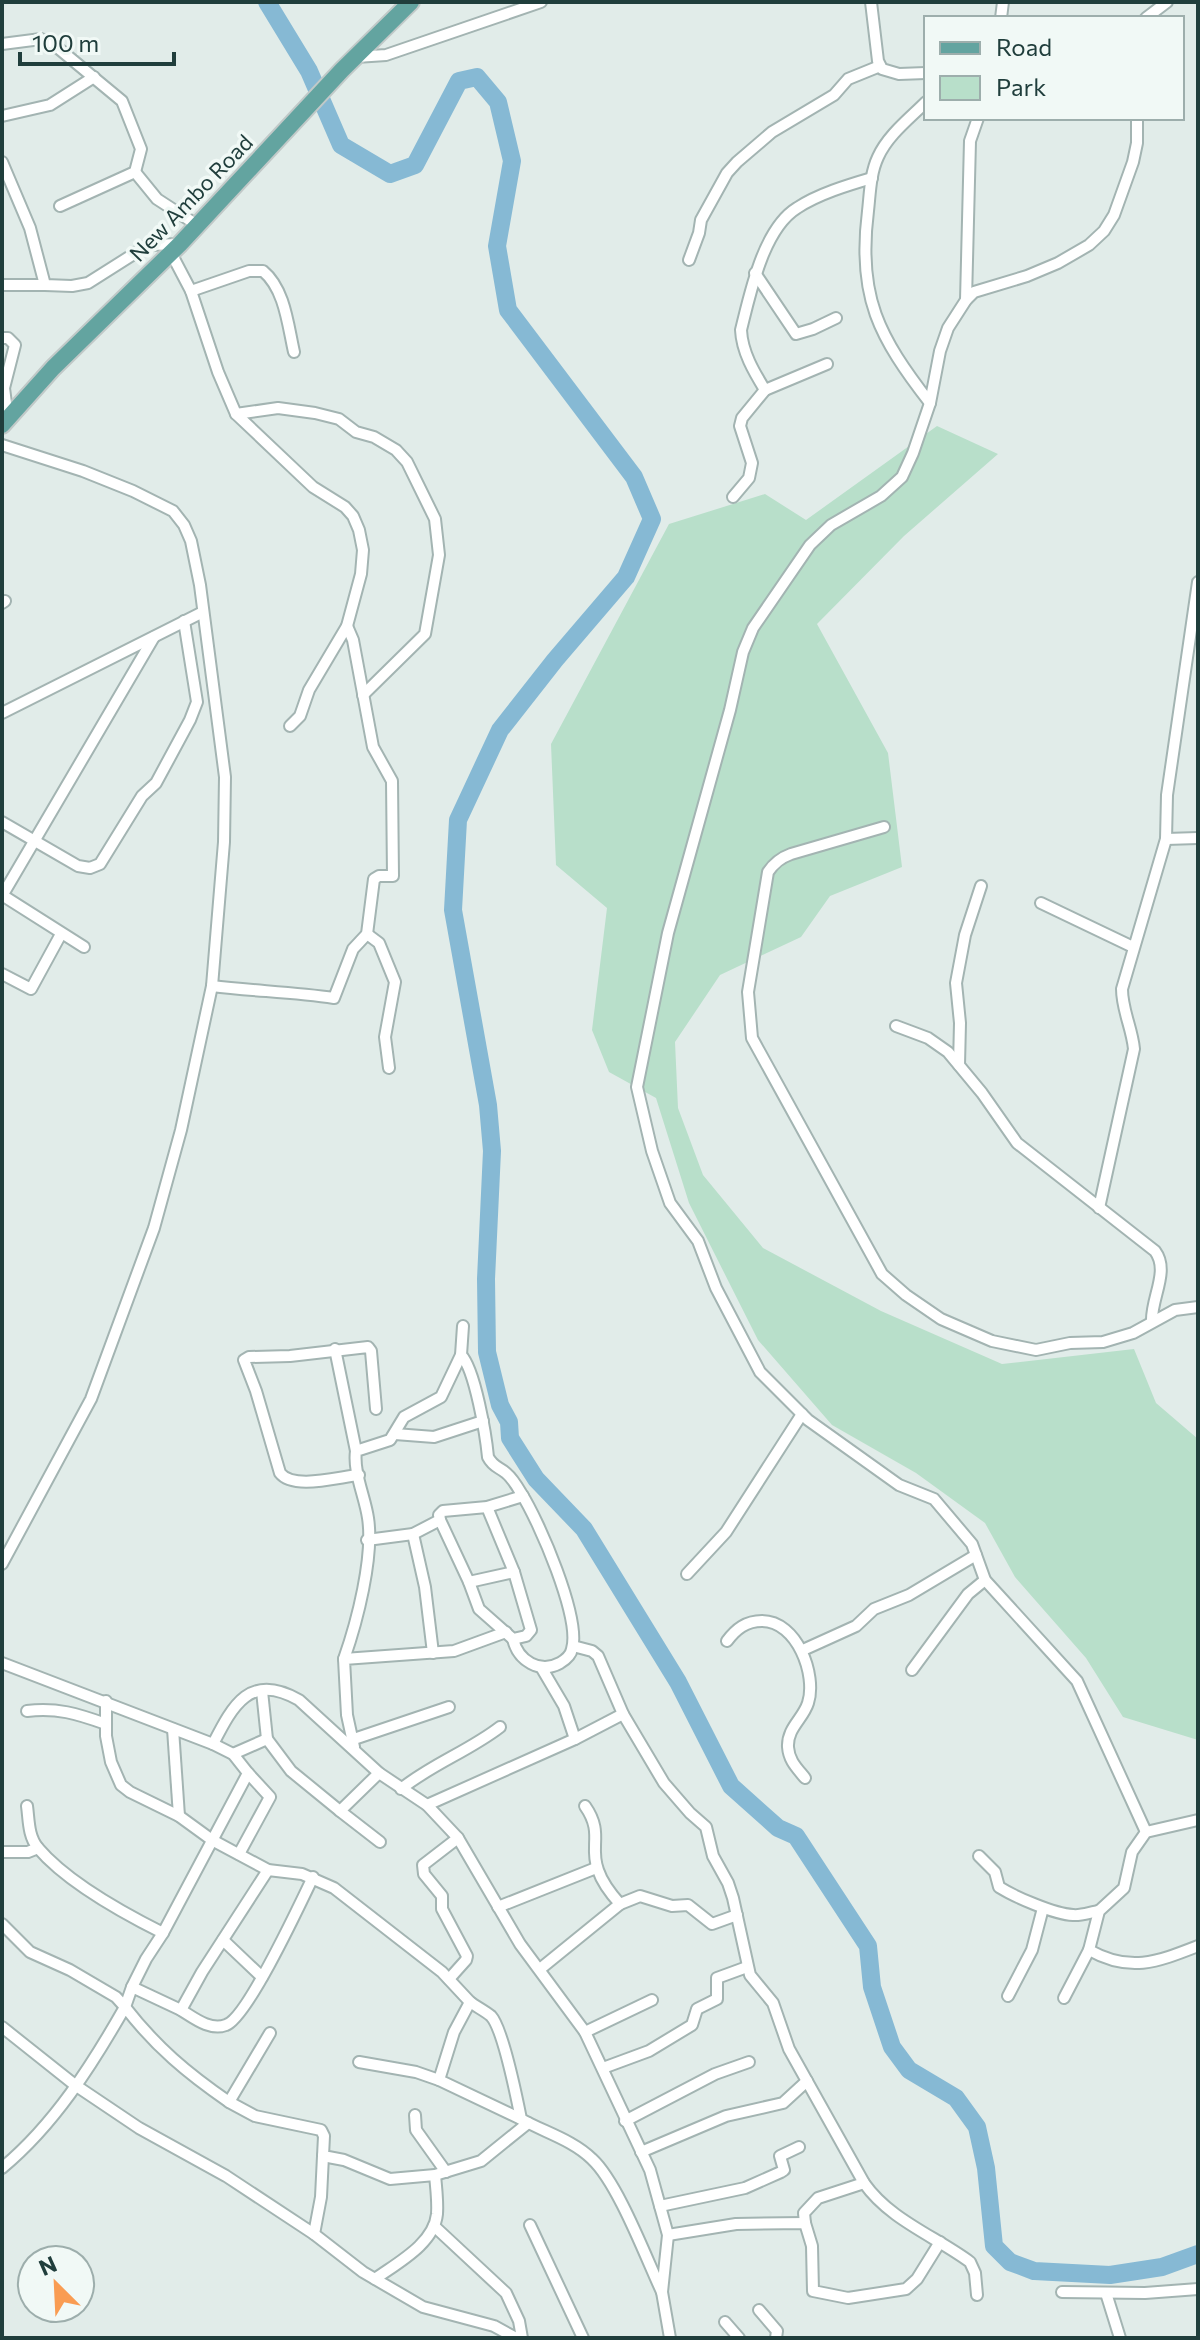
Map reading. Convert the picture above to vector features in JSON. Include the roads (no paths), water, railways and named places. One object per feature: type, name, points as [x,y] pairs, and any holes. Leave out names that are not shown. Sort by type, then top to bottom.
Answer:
[{"type":"main road","name":"New Ambo Road","points":[[5,422],[53,368],[176,248],[342,70],[411,2]]},
{"type":"street","points":[[355,57],[386,55],[541,2]]},
{"type":"street","points":[[871,2],[882,69],[899,74],[924,73]]},
{"type":"street","points":[[1149,16],[1167,2]]},
{"type":"street","points":[[2,44],[41,39],[52,43],[122,101],[141,149],[135,172]]},
{"type":"street","points":[[689,260],[701,220],[727,173],[737,162],[782,125],[826,101],[848,79],[880,66]]},
{"type":"street","points":[[2,116],[50,105],[94,77]]},
{"type":"street","points":[[924,104],[892,135],[878,157],[865,232],[868,290],[889,347],[930,403]]},
{"type":"street","points":[[966,300],[970,141],[977,120]]},
{"type":"street","points":[[1137,120],[1133,162],[1114,215],[1104,231],[1089,245],[1058,263],[974,292],[966,300],[948,328],[930,403],[902,477],[881,496],[831,525],[810,545],[753,628],[668,933],[637,1087],[652,1151],[670,1203],[698,1241],[716,1288],[760,1372],[802,1414],[899,1485],[934,1499],[972,1544],[985,1580],[1077,1681],[1146,1832]]},
{"type":"street","points":[[2,162],[30,228],[45,285]]},
{"type":"street","points":[[60,206],[135,172]]},
{"type":"street","points":[[135,172],[157,199],[197,225]]},
{"type":"street","points":[[765,390],[746,355],[741,330],[755,273],[777,229],[797,208],[872,178]]},
{"type":"street","points":[[2,285],[72,286],[88,283],[148,245],[176,248],[218,372],[236,414],[313,487],[337,500],[353,516],[363,550],[361,574],[347,626],[309,690],[300,716],[290,726]]},
{"type":"street","points":[[191,291],[249,271],[263,271],[280,295],[294,352]]},
{"type":"street","points":[[755,273],[796,334],[836,318]]},
{"type":"street","points":[[2,338],[8,338],[15,345],[4,388],[5,422]]},
{"type":"street","points":[[733,497],[749,478],[752,463],[740,426],[742,418],[765,390],[827,364]]},
{"type":"street","points":[[236,414],[278,408],[315,413],[339,419],[356,432],[374,437],[396,450],[407,462],[435,519],[439,555],[425,634],[363,695]]},
{"type":"street","points":[[2,445],[133,491],[173,511],[184,525],[191,541],[203,612],[225,777],[224,842],[212,986],[181,1130],[149,1243],[91,1399],[2,1564]]},
{"type":"street","points":[[1099,1208],[1134,1049],[1122,1005],[1122,989],[1166,839],[1167,795],[1198,582]]},
{"type":"street","points":[[2,713],[203,612]]},
{"type":"street","points":[[2,822],[78,866],[90,868],[104,859],[142,796],[156,783],[197,702],[184,621]]},
{"type":"street","points":[[212,986],[282,990],[334,998],[353,949],[367,934],[374,879],[379,876],[393,877],[392,781],[373,747],[353,640],[347,626]]},
{"type":"street","points":[[84,947],[2,896],[154,637]]},
{"type":"street","points":[[884,827],[791,854],[781,858],[768,872],[748,992],[750,1030],[780,1091],[882,1274],[941,1319],[992,1341],[1036,1350],[1070,1343],[1103,1342],[1133,1333],[1175,1310],[1198,1307]]},
{"type":"street","points":[[1166,839],[1198,838]]},
{"type":"street","points":[[959,1065],[960,1023],[956,983],[965,935],[981,886]]},
{"type":"street","points":[[1041,903],[1133,947]]},
{"type":"street","points":[[2,974],[31,989],[61,934]]},
{"type":"street","points":[[367,934],[379,943],[395,982],[385,1037],[389,1068]]},
{"type":"street","points":[[896,1026],[928,1038],[948,1052],[1017,1143],[1135,1233],[1161,1258],[1163,1268],[1152,1321]]},
{"type":"street","points":[[356,1451],[381,1444],[395,1434],[404,1417],[441,1397],[461,1355],[463,1326]]},
{"type":"street","points":[[359,1475],[295,1483],[284,1479],[244,1360],[249,1357],[290,1356],[365,1346],[370,1349],[376,1409]]},
{"type":"street","points":[[335,1349],[369,1521],[361,1596],[344,1659],[347,1715],[353,1745]]},
{"type":"street","points":[[461,1355],[466,1360],[483,1421],[491,1463],[506,1473],[523,1496],[559,1576],[568,1608],[573,1646],[571,1654],[560,1663],[541,1667],[529,1663],[509,1636],[479,1609],[439,1515],[443,1511],[487,1507],[523,1496]]},
{"type":"street","points":[[687,1574],[726,1532],[802,1414]]},
{"type":"street","points":[[395,1434],[434,1437],[483,1421]]},
{"type":"street","points":[[344,1659],[454,1651],[509,1636],[526,1636],[531,1630],[514,1572],[487,1507]]},
{"type":"street","points":[[367,1540],[413,1534],[440,1520]]},
{"type":"street","points":[[413,1534],[425,1587],[433,1653]]},
{"type":"street","points":[[803,1650],[856,1626],[874,1609],[909,1595],[976,1555]]},
{"type":"street","points":[[469,1582],[514,1572]]},
{"type":"street","points":[[912,1670],[968,1594],[985,1580]]},
{"type":"street","points":[[727,1641],[736,1629],[758,1621],[769,1621],[792,1636],[803,1650],[810,1693],[806,1708],[791,1730],[788,1748],[790,1759],[805,1778]]},
{"type":"street","points":[[573,1646],[592,1651],[598,1656],[623,1714],[664,1783],[706,1827],[713,1856],[728,1883],[747,1967],[755,1985],[773,2003],[789,2049],[864,2183],[874,2198],[974,2268],[977,2295]]},
{"type":"street","points":[[2,1663],[106,1701],[233,1754],[270,1797],[239,1854]]},
{"type":"street","points":[[541,1667],[564,1706],[575,1739]]},
{"type":"street","points":[[262,1691],[267,1739],[291,1771],[380,1842]]},
{"type":"street","points":[[213,1744],[232,1707],[243,1697],[262,1691],[285,1692],[353,1745],[379,1773],[427,1805],[458,1838],[520,1944],[585,2032],[650,2170],[668,2235],[662,2292],[670,2338]]},
{"type":"street","points":[[106,1701],[111,1762],[121,1785],[268,1870],[313,1877],[359,1906],[449,1979],[470,2002],[490,2015],[496,2023],[514,2078],[524,2121]]},
{"type":"street","points":[[353,1745],[449,1707]]},
{"type":"street","points":[[27,1711],[50,1708],[73,1712],[106,1724]]},
{"type":"street","points":[[427,1805],[575,1739],[623,1714]]},
{"type":"street","points":[[401,1789],[417,1776],[475,1746],[500,1727]]},
{"type":"street","points":[[173,1729],[179,1816]]},
{"type":"street","points":[[233,1754],[267,1739]]},
{"type":"street","points":[[2,2168],[57,2112],[106,2040],[125,2007],[146,1959],[163,1933],[248,1773]]},
{"type":"street","points":[[340,1811],[379,1773]]},
{"type":"street","points":[[27,1806],[30,1834],[38,1848],[101,1896],[163,1933]]},
{"type":"street","points":[[585,1806],[596,1828],[596,1868],[620,1904]]},
{"type":"street","points":[[1064,1998],[1089,1950],[1099,1911],[1124,1888],[1132,1852],[1146,1832],[1198,1820]]},
{"type":"street","points":[[449,1979],[467,1956],[442,1909],[442,1896],[424,1874],[423,1865],[458,1838]]},
{"type":"street","points":[[2,1852],[28,1852],[38,1848]]},
{"type":"street","points":[[979,1856],[995,1872],[999,1887],[1043,1908],[1073,1915],[1099,1911]]},
{"type":"street","points":[[498,1907],[596,1868]]},
{"type":"street","points":[[181,2010],[268,1870]]},
{"type":"street","points":[[132,1987],[210,2026],[228,2025],[234,2021],[262,1977],[313,1877]]},
{"type":"street","points":[[540,1969],[620,1904],[640,1896],[672,1906],[688,1905],[712,1924],[737,1915]]},
{"type":"street","points":[[1008,1996],[1032,1950],[1043,1908]]},
{"type":"street","points":[[2,1924],[7,1938],[116,1997],[155,2044],[189,2074],[229,2102],[255,2116],[321,2130],[324,2136],[321,2197],[314,2234]]},
{"type":"street","points":[[223,1940],[262,1977]]},
{"type":"street","points":[[1089,1950],[1107,1960],[1141,1964],[1198,1946]]},
{"type":"street","points":[[603,2068],[649,2051],[692,2025],[697,2009],[717,1999],[717,1978],[747,1967]]},
{"type":"street","points":[[585,2032],[652,2000]]},
{"type":"street","points":[[439,2080],[454,2032],[470,2002]]},
{"type":"street","points":[[2,2027],[75,2085],[139,2128],[226,2176],[375,2279],[423,2307],[494,2326],[519,2338],[519,2321],[506,2293],[434,2226]]},
{"type":"street","points":[[229,2102],[270,2033]]},
{"type":"street","points":[[359,2062],[416,2072],[439,2080],[579,2149],[593,2159],[605,2174],[662,2292]]},
{"type":"street","points":[[625,2121],[715,2074],[749,2062]]},
{"type":"street","points":[[641,2152],[726,2116],[783,2103],[807,2081]]},
{"type":"street","points":[[375,2279],[420,2244],[434,2226],[437,2214],[441,2173],[414,2126],[415,2115]]},
{"type":"street","points":[[323,2156],[344,2160],[390,2179],[441,2173],[481,2161],[524,2121]]},
{"type":"street","points":[[660,2206],[745,2188],[784,2170],[780,2156],[799,2147]]},
{"type":"street","points":[[864,2183],[818,2198],[804,2213],[812,2246],[813,2291],[832,2296],[860,2297],[908,2287],[917,2279],[940,2242]]},
{"type":"street","points":[[668,2235],[736,2224],[805,2223]]},
{"type":"street","points":[[530,2225],[583,2338]]},
{"type":"street","points":[[1062,2292],[1145,2293],[1198,2289]]},
{"type":"street","points":[[1106,2293],[1120,2338]]},
{"type":"street","points":[[759,2310],[777,2331],[776,2338]]},
{"type":"street","points":[[725,2322],[739,2338]]},
{"type":"waterway","points":[[267,2],[309,71],[341,145],[390,174],[415,165],[459,81],[477,77],[498,102],[512,161],[497,246],[508,310],[634,477],[652,519],[626,577],[500,730],[458,820],[453,910],[488,1105],[492,1151],[486,1279],[487,1352],[500,1405],[509,1422],[510,1438],[536,1479],[584,1529],[678,1682],[731,1786],[778,1828],[796,1836],[868,1946],[872,1987],[892,2047],[909,2070],[956,2098],[977,2127],[986,2168],[994,2246],[1010,2262],[1034,2271],[1110,2275],[1162,2267],[1198,2254]]}]
